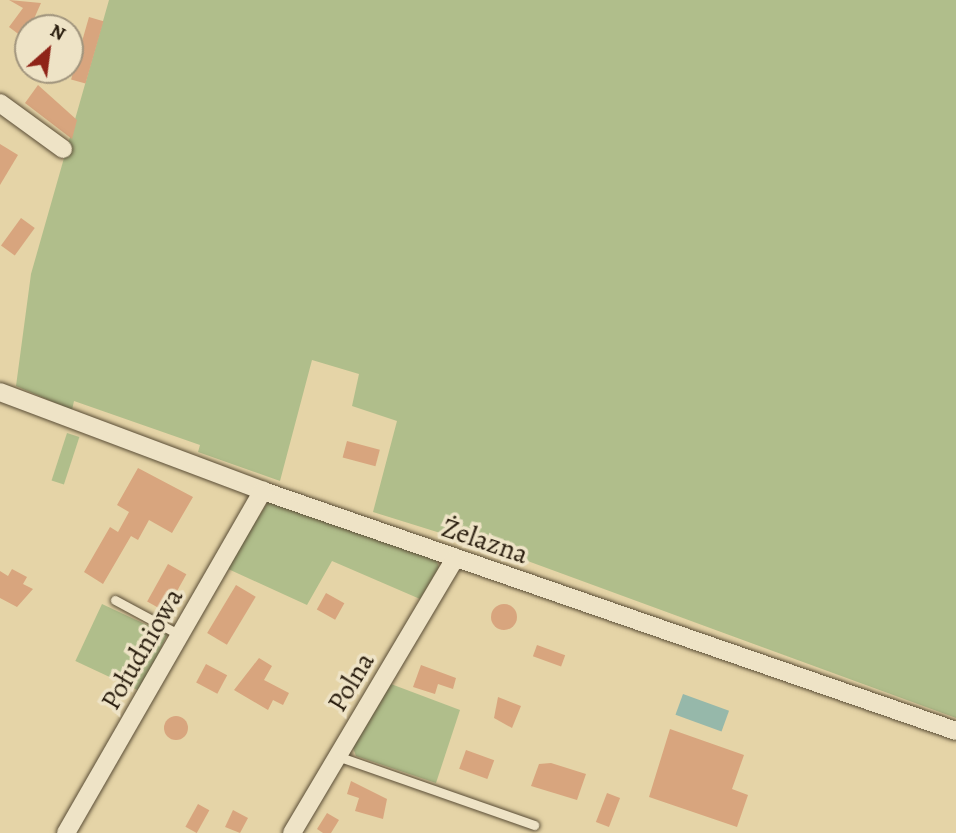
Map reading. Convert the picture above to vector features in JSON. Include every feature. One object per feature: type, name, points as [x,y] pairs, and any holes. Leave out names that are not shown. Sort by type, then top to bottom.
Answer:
[{"type":"street","points":[[0,103],[63,149]]},
{"type":"street","name":"Żelazna","points":[[0,392],[263,491],[956,731]]},
{"type":"street","name":"Południowa","points":[[66,833],[263,491]]},
{"type":"street","name":"Polna","points":[[292,833],[455,558]]},
{"type":"lane","points":[[115,600],[180,635]]},
{"type":"lane","points":[[337,756],[534,825]]},
{"type":"green space","points":[[109,0],[956,0],[956,718],[514,556],[373,512],[397,421],[352,406],[359,374],[312,360],[280,481],[198,452],[200,445],[74,401],[72,410],[16,386],[31,274]]},
{"type":"green space","points":[[67,433],[79,437],[64,485],[52,481]]},
{"type":"green space","points":[[268,502],[436,560],[439,567],[420,599],[332,561],[307,605],[226,568]]},
{"type":"green space","points":[[102,604],[167,634],[141,692],[75,661]]},
{"type":"green space","points":[[391,684],[460,710],[436,783],[356,756],[353,748]]},
{"type":"shaded area","points":[[683,694],[729,711],[722,731],[675,715]]},
{"type":"building","points":[[9,0],[41,3],[36,14],[19,14],[23,8]]},
{"type":"building","points":[[89,17],[103,21],[86,84],[84,34]]},
{"type":"building","points":[[38,85],[77,120],[72,139],[25,103]]},
{"type":"building","points":[[0,144],[18,155],[0,185]]},
{"type":"building","points":[[21,218],[35,228],[15,255],[1,246]]},
{"type":"building","points":[[347,441],[380,450],[375,466],[343,457]]},
{"type":"building","points":[[138,468],[193,497],[172,533],[149,520],[138,540],[131,536],[103,584],[84,572],[110,527],[118,532],[129,512],[117,505]]},
{"type":"building","points":[[168,564],[186,574],[166,612],[147,602]]},
{"type":"building","points":[[12,569],[27,577],[23,584],[33,589],[17,607],[0,598],[0,571],[8,576]]},
{"type":"building","points":[[236,585],[256,597],[227,645],[207,633]]},
{"type":"building","points":[[326,593],[344,603],[335,620],[317,610]]},
{"type":"building","points":[[504,604],[513,608],[517,617],[513,626],[504,630],[495,626],[491,617],[495,608]]},
{"type":"building","points":[[537,645],[565,655],[561,667],[533,656]]},
{"type":"building","points":[[259,658],[272,666],[264,680],[289,693],[283,705],[273,700],[268,710],[234,690]]},
{"type":"building","points":[[206,664],[227,675],[217,694],[196,683]]},
{"type":"building","points":[[421,665],[456,678],[453,689],[438,684],[435,694],[413,687]]},
{"type":"building","points":[[498,697],[521,706],[512,728],[494,718]]},
{"type":"building","points":[[176,716],[185,719],[188,728],[185,737],[176,740],[167,737],[164,728],[167,719]]},
{"type":"building","points":[[670,729],[744,755],[732,789],[748,795],[737,827],[649,797]]},
{"type":"building","points":[[466,750],[494,760],[487,779],[459,769]]},
{"type":"building","points":[[551,763],[586,774],[577,800],[531,786],[539,764]]},
{"type":"building","points":[[351,781],[387,799],[383,819],[355,811],[359,798],[347,794]]},
{"type":"building","points":[[607,793],[620,798],[609,827],[596,822]]},
{"type":"building","points":[[198,804],[209,810],[197,833],[185,827]]},
{"type":"building","points":[[233,810],[248,818],[240,833],[225,827]]},
{"type":"building","points":[[327,813],[339,820],[331,833],[323,833],[317,829]]}]
